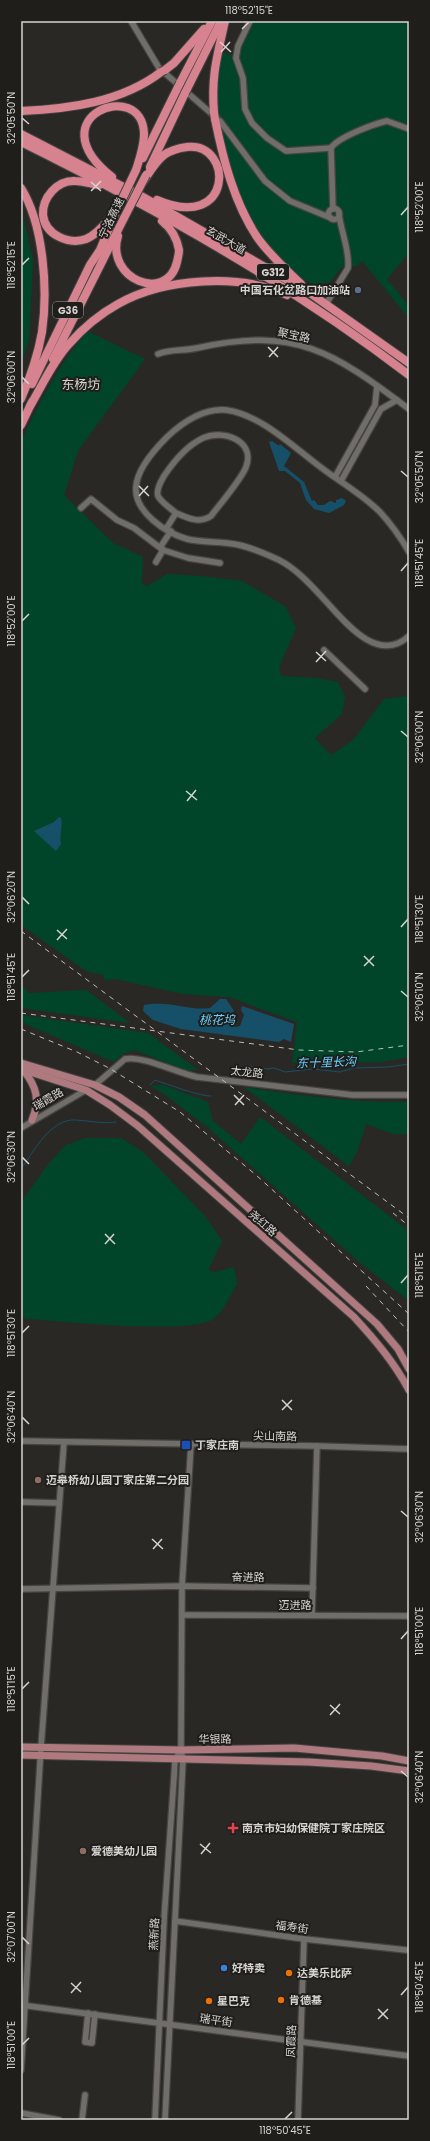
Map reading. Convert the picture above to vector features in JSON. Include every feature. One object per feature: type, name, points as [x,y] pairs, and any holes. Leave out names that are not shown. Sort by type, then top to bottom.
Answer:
[{"type":"highway","points":[[21,111],[56,109],[110,98],[133,90],[174,63],[212,21]]},
{"type":"highway","name":"宁洛高速","points":[[21,406],[90,265],[100,250],[136,170],[212,21]]},
{"type":"highway","name":"宁洛高速","points":[[21,425],[141,184],[147,175],[186,91],[221,21]]},
{"type":"highway","points":[[225,21],[214,66],[212,90],[214,116],[226,168],[237,198],[257,238],[310,293]]},
{"type":"highway","points":[[136,170],[143,142],[144,132],[141,122],[132,111],[118,106],[103,107],[94,113],[86,126],[86,146],[98,164],[128,189],[163,202],[191,208],[203,206],[214,194],[220,175],[214,159],[207,152],[192,147],[174,150],[163,156],[147,175]]},
{"type":"highway","name":"玄武大道","points":[[21,134],[128,189],[310,293],[409,363]]},
{"type":"highway","name":"玄武大道","points":[[21,142],[108,187],[224,252],[314,307],[409,375]]},
{"type":"highway","points":[[108,187],[74,181],[63,183],[54,188],[47,198],[43,216],[52,233],[63,239],[74,241],[86,239],[97,233],[115,214]]},
{"type":"highway","points":[[21,188],[38,231],[44,301],[42,332],[32,370],[21,399]]},
{"type":"highway","points":[[124,218],[116,244],[118,262],[125,273],[136,281],[150,284],[165,280],[175,270],[179,253],[177,239],[169,226],[141,205]]},
{"type":"highway","points":[[30,406],[68,345],[86,327],[106,311],[141,294],[169,286],[195,282],[243,283],[283,292],[314,307]]},
{"type":"main road","points":[[21,1063],[95,1085]]},
{"type":"main road","points":[[23,1070],[86,1090]]},
{"type":"main road","points":[[23,1070],[32,1081],[36,1092],[36,1110],[32,1120]]},
{"type":"main road","name":"太龙路","points":[[86,1090],[95,1085]]},
{"type":"main road","name":"尧红路","points":[[95,1085],[119,1097],[145,1115],[377,1324],[398,1349],[409,1369]]},
{"type":"main road","name":"尧红路","points":[[86,1090],[138,1126],[354,1317],[376,1341],[400,1372],[409,1390]]},
{"type":"main road","name":"华银路","points":[[21,1747],[181,1750],[294,1748],[382,1756],[409,1761]]},
{"type":"main road","name":"华银路","points":[[21,1755],[175,1760],[309,1762],[371,1766],[409,1771]]},
{"type":"street","points":[[131,21],[159,68],[220,121],[265,181],[289,201],[332,219],[337,218],[339,214]]},
{"type":"street","points":[[250,21],[238,46],[236,58],[243,78],[245,109],[252,123],[267,138],[286,151],[331,148],[342,138],[388,121],[409,128]]},
{"type":"street","points":[[331,148],[332,209],[329,214],[340,228]]},
{"type":"street","points":[[321,215],[332,209],[338,210],[340,228],[349,262],[348,268],[326,304]]},
{"type":"street","name":"聚宝路","points":[[158,354],[226,341],[273,340],[303,346],[340,360],[378,386],[409,410]]},
{"type":"street","points":[[335,477],[375,405],[378,386]]},
{"type":"street","points":[[341,481],[381,409],[397,400]]},
{"type":"street","points":[[409,552],[380,512],[341,481],[281,436],[253,420],[227,410],[210,410],[185,422],[158,447],[141,471],[136,488],[141,507],[146,515],[168,530],[186,539],[239,545],[261,552],[281,562],[313,588],[348,626],[360,636],[377,644],[392,645],[409,637]]},
{"type":"street","points":[[214,434],[226,435],[242,443],[247,452],[246,466],[211,516],[206,520],[199,521],[176,513],[158,496],[158,490],[174,461],[190,446],[214,434]]},
{"type":"street","points":[[81,508],[91,499],[117,520],[134,528],[163,550],[188,558],[220,563]]},
{"type":"street","points":[[156,562],[163,550],[161,546],[176,513]]},
{"type":"street","points":[[324,650],[365,689]]},
{"type":"street","name":"太龙路","points":[[95,1085],[125,1059],[131,1058],[148,1061],[178,1073],[197,1077],[353,1095],[409,1095]]},
{"type":"street","name":"瑞霞路","points":[[21,1128],[32,1120],[86,1090]]},
{"type":"street","name":"尖山南路","points":[[21,1441],[409,1449]]},
{"type":"street","points":[[21,2070],[23,2005],[52,1589],[64,1442]]},
{"type":"street","name":"燕新路","points":[[165,2120],[168,2023],[183,1760],[181,1750],[182,1586],[191,1445]]},
{"type":"street","points":[[312,1616],[317,1446]]},
{"type":"street","points":[[21,1502],[59,1503]]},
{"type":"street","name":"奋进路","points":[[21,1589],[182,1586],[312,1588]]},
{"type":"street","name":"迈进路","points":[[182,1615],[409,1616]]},
{"type":"street","name":"燕新路","points":[[155,2120],[159,2022],[175,1760],[181,1750]]},
{"type":"street","name":"福寿街","points":[[175,1921],[304,1939],[406,1950]]},
{"type":"street","name":"凤霞路","points":[[298,2120],[304,1939]]},
{"type":"street","name":"瑞平街","points":[[23,2005],[168,2023],[301,2043],[409,2056]]},
{"type":"street","points":[[88,2013],[85,2042],[92,2043],[95,2014]]},
{"type":"street","points":[[82,2120],[85,2095]]},
{"type":"street","points":[[21,2113],[59,2120]]},
{"type":"green space","points":[[246,21],[409,21],[409,253],[387,279],[409,306],[409,318],[362,261],[357,266],[342,267],[330,282],[315,285],[300,277],[276,255],[250,218],[240,197],[225,154],[216,109],[218,52],[233,55]]},
{"type":"green space","points":[[21,208],[33,260],[29,341],[21,363]]},
{"type":"green space","points":[[87,331],[145,359],[78,451],[64,495],[113,543],[143,557],[142,584],[147,586],[167,574],[242,581],[286,607],[296,628],[279,667],[281,676],[317,678],[338,682],[345,697],[342,714],[315,738],[331,755],[354,739],[384,699],[409,696],[409,1057],[382,1062],[292,1063],[297,1022],[229,997],[183,994],[115,979],[105,981],[103,975],[86,971],[21,925],[21,442],[50,384],[67,357]]},
{"type":"green space","points":[[21,984],[29,993],[86,990],[130,1023],[21,1008]]},
{"type":"green space","points":[[21,1015],[148,1033],[198,1070],[185,1070],[134,1050],[123,1054],[114,1062],[21,1022]]},
{"type":"green space","points":[[163,1085],[208,1102],[213,1121],[241,1144],[260,1117],[409,1231],[409,1301],[358,1261],[207,1127],[167,1096],[151,1086]]},
{"type":"green space","points":[[244,1087],[326,1098],[409,1102],[409,1134],[393,1134],[366,1124],[357,1152],[349,1166]]},
{"type":"green space","points":[[86,1138],[121,1138],[143,1152],[205,1216],[222,1241],[208,1270],[215,1272],[234,1267],[237,1284],[224,1308],[213,1319],[200,1324],[151,1327],[90,1324],[21,1318],[21,1202],[49,1163],[66,1145]]},
{"type":"water","points":[[272,441],[279,446],[280,444],[291,453],[284,466],[304,482],[312,501],[314,500],[318,505],[324,505],[330,501],[336,503],[336,500],[342,498],[346,501],[344,505],[329,513],[314,509],[306,500],[300,483],[285,471],[279,471],[269,442]]},
{"type":"water","points":[[59,817],[61,818],[61,844],[56,851],[34,831],[54,822]]},
{"type":"water","name":"桃花坞","points":[[220,999],[226,999],[234,1011],[232,1019],[235,1027],[240,1026],[244,1015],[241,1010],[242,1006],[294,1024],[291,1042],[284,1039],[279,1042],[181,1029],[153,1020],[143,1011],[144,1005],[154,1004],[202,1009],[210,1008]]},
{"type":"waterway","name":"东十里长沟","points":[[245,1065],[267,1069],[274,1068],[285,1072],[312,1069],[340,1072],[354,1068],[388,1067],[409,1064]]},
{"type":"waterway","name":"东十里长沟","points":[[150,1085],[155,1080],[192,1092],[211,1096]]},
{"type":"waterway","name":"东十里长沟","points":[[21,1169],[44,1137],[59,1124],[76,1120],[101,1123],[116,1122]]},
{"type":"railway","points":[[21,931],[409,1218]]},
{"type":"railway","points":[[21,1013],[299,1050],[356,1052],[409,1045]]},
{"type":"railway","points":[[21,1029],[77,1052],[109,1068],[180,1112],[256,1175],[409,1314]]},
{"type":"railway","points":[[393,1213],[409,1226]]},
{"type":"railway","points":[[366,1286],[409,1332]]},
{"type":"place","name":"中国石化岔路口加油站","points":[[358,290]]},
{"type":"place","name":"丁家庄南","points":[[186,1445]]},
{"type":"place","name":"迈皋桥幼儿园丁家庄第二分园","points":[[38,1480]]},
{"type":"place","name":"南京市妇幼保健院丁家庄院区","points":[[233,1828]]},
{"type":"place","name":"爱德美幼儿园","points":[[83,1851]]},
{"type":"place","name":"好特卖","points":[[224,1968]]},
{"type":"place","name":"达美乐比萨","points":[[289,1973]]},
{"type":"place","name":"肯德基","points":[[281,2000]]},
{"type":"place","name":"星巴克","points":[[209,2001]]},
{"type":"district","name":"东杨坊","points":[[81,384]]}]
